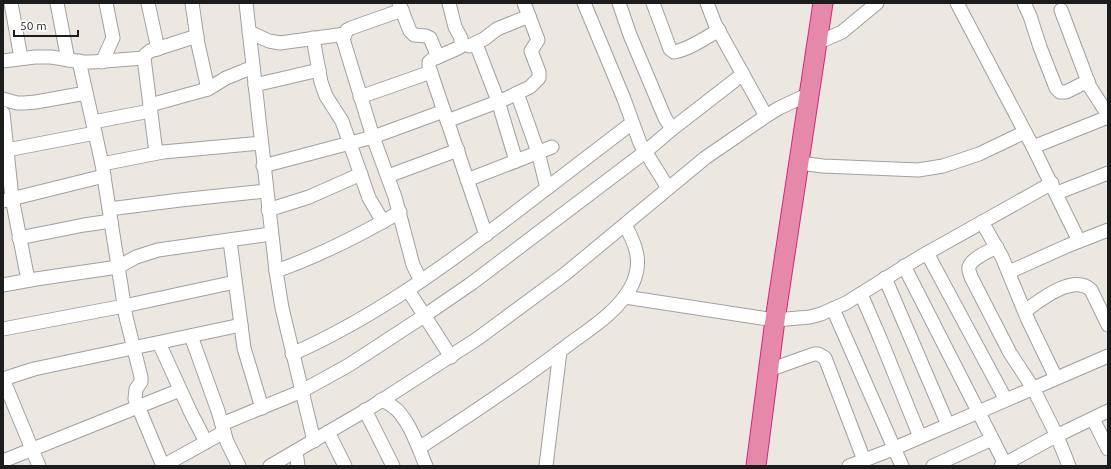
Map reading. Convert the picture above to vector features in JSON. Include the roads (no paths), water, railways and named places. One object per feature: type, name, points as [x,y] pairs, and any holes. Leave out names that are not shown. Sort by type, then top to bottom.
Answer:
[{"type":"highway","points":[[756,466],[775,320],[823,3]]},
{"type":"street","points":[[11,3],[21,58]]},
{"type":"street","points":[[57,3],[74,61],[86,93],[103,170],[127,325],[135,348],[142,382],[136,389],[135,394],[137,406],[163,466],[206,442],[223,428],[262,408],[302,392],[349,365],[424,316],[472,283],[645,152],[743,74]]},
{"type":"street","points":[[102,62],[113,38],[106,3]]},
{"type":"street","points":[[148,3],[158,49]]},
{"type":"street","points":[[192,3],[208,89]]},
{"type":"street","points":[[247,3],[270,234],[282,308],[314,441]]},
{"type":"street","points":[[450,3],[455,26],[461,38],[460,47]]},
{"type":"street","points":[[263,166],[498,102],[530,88],[539,78],[539,72],[532,51],[538,40],[524,3]]},
{"type":"street","points":[[584,3],[624,99],[640,143],[668,188]]},
{"type":"street","points":[[619,3],[630,35],[665,118],[672,129]]},
{"type":"street","points":[[653,3],[670,49],[674,52],[692,45],[719,30]]},
{"type":"street","points":[[706,3],[766,116]]},
{"type":"street","points":[[817,43],[842,32],[877,3]]},
{"type":"street","points":[[957,3],[1033,147],[1079,241]]},
{"type":"street","points":[[1024,3],[1056,88],[1060,92],[1066,92],[1088,81]]},
{"type":"street","points":[[418,48],[401,6],[351,28],[343,38],[373,137],[400,212],[413,265],[421,281]]},
{"type":"street","points":[[1033,147],[1108,116],[1094,95],[1061,10]]},
{"type":"street","points":[[486,235],[431,72],[429,62],[460,47],[476,44],[497,29],[529,16]]},
{"type":"street","points":[[410,31],[414,35],[426,36],[430,38],[438,57]]},
{"type":"street","points":[[249,32],[280,44],[345,34]]},
{"type":"street","points":[[156,153],[144,58],[148,53],[197,36]]},
{"type":"street","points":[[314,38],[319,70],[326,96],[340,117],[351,143],[369,198],[383,222]]},
{"type":"street","points":[[476,44],[498,102],[516,161]]},
{"type":"street","points":[[3,60],[51,57],[74,61],[102,62],[144,58]]},
{"type":"street","points":[[7,150],[94,128],[208,89],[226,78],[253,67]]},
{"type":"street","points":[[255,85],[319,70]]},
{"type":"street","points":[[360,97],[431,72]]},
{"type":"street","points":[[3,99],[17,103],[36,102],[86,93]]},
{"type":"street","points":[[517,93],[538,152],[547,188]]},
{"type":"street","points":[[270,466],[314,441],[451,357],[543,291],[705,158],[779,108],[809,94]]},
{"type":"street","points":[[3,113],[7,150],[7,199],[19,238],[28,280]]},
{"type":"street","points":[[292,354],[320,342],[349,326],[408,290],[486,235],[632,123]]},
{"type":"street","points":[[799,163],[823,166],[918,170],[943,166],[979,154],[1025,132]]},
{"type":"street","points":[[7,199],[156,153],[261,143]]},
{"type":"street","points":[[467,180],[552,147]]},
{"type":"street","points":[[388,176],[458,150]]},
{"type":"street","points":[[625,297],[775,320],[810,317],[833,309],[904,266],[982,222],[1054,188],[1108,173]]},
{"type":"street","points":[[268,210],[309,197],[361,174]]},
{"type":"street","points":[[19,238],[84,225],[110,215],[180,200],[266,191]]},
{"type":"street","points":[[276,271],[311,258],[400,212]]},
{"type":"street","points":[[982,222],[1009,272],[1056,378]]},
{"type":"street","points":[[419,448],[490,403],[605,317],[625,297],[635,276],[637,259],[634,242],[624,225]]},
{"type":"street","points":[[1009,272],[1108,230]]},
{"type":"street","points":[[3,285],[118,266],[136,257],[158,250],[230,241],[270,234]]},
{"type":"street","points":[[230,241],[244,348],[262,408]]},
{"type":"street","points":[[996,247],[976,259],[970,265],[969,269],[975,285],[1010,353],[1033,388],[1057,436],[1069,466]]},
{"type":"street","points":[[927,253],[1006,400]]},
{"type":"street","points":[[904,266],[992,439],[1003,465],[1108,411]]},
{"type":"street","points":[[885,278],[948,425]]},
{"type":"street","points":[[3,329],[124,306],[235,282]]},
{"type":"street","points":[[1025,311],[1047,295],[1059,289],[1074,285],[1082,285],[1091,290],[1108,325]]},
{"type":"street","points":[[408,290],[451,357]]},
{"type":"street","points":[[860,294],[885,350],[920,437]]},
{"type":"street","points":[[833,309],[902,466]]},
{"type":"street","points":[[39,466],[3,379],[34,369],[240,325]]},
{"type":"street","points":[[191,336],[238,466]]},
{"type":"street","points":[[159,343],[206,442]]},
{"type":"street","points":[[546,466],[560,351]]},
{"type":"street","points":[[769,370],[814,354],[818,354],[825,358],[864,460]]},
{"type":"street","points":[[849,466],[1108,356]]},
{"type":"street","points":[[3,461],[180,390]]},
{"type":"street","points":[[381,400],[392,406],[403,418],[419,448],[426,466]]},
{"type":"street","points":[[365,410],[393,466]]},
{"type":"street","points":[[1093,419],[1108,449]]},
{"type":"street","points":[[328,432],[345,466]]},
{"type":"street","points":[[933,466],[992,439]]},
{"type":"street","points":[[296,451],[298,466]]}]
